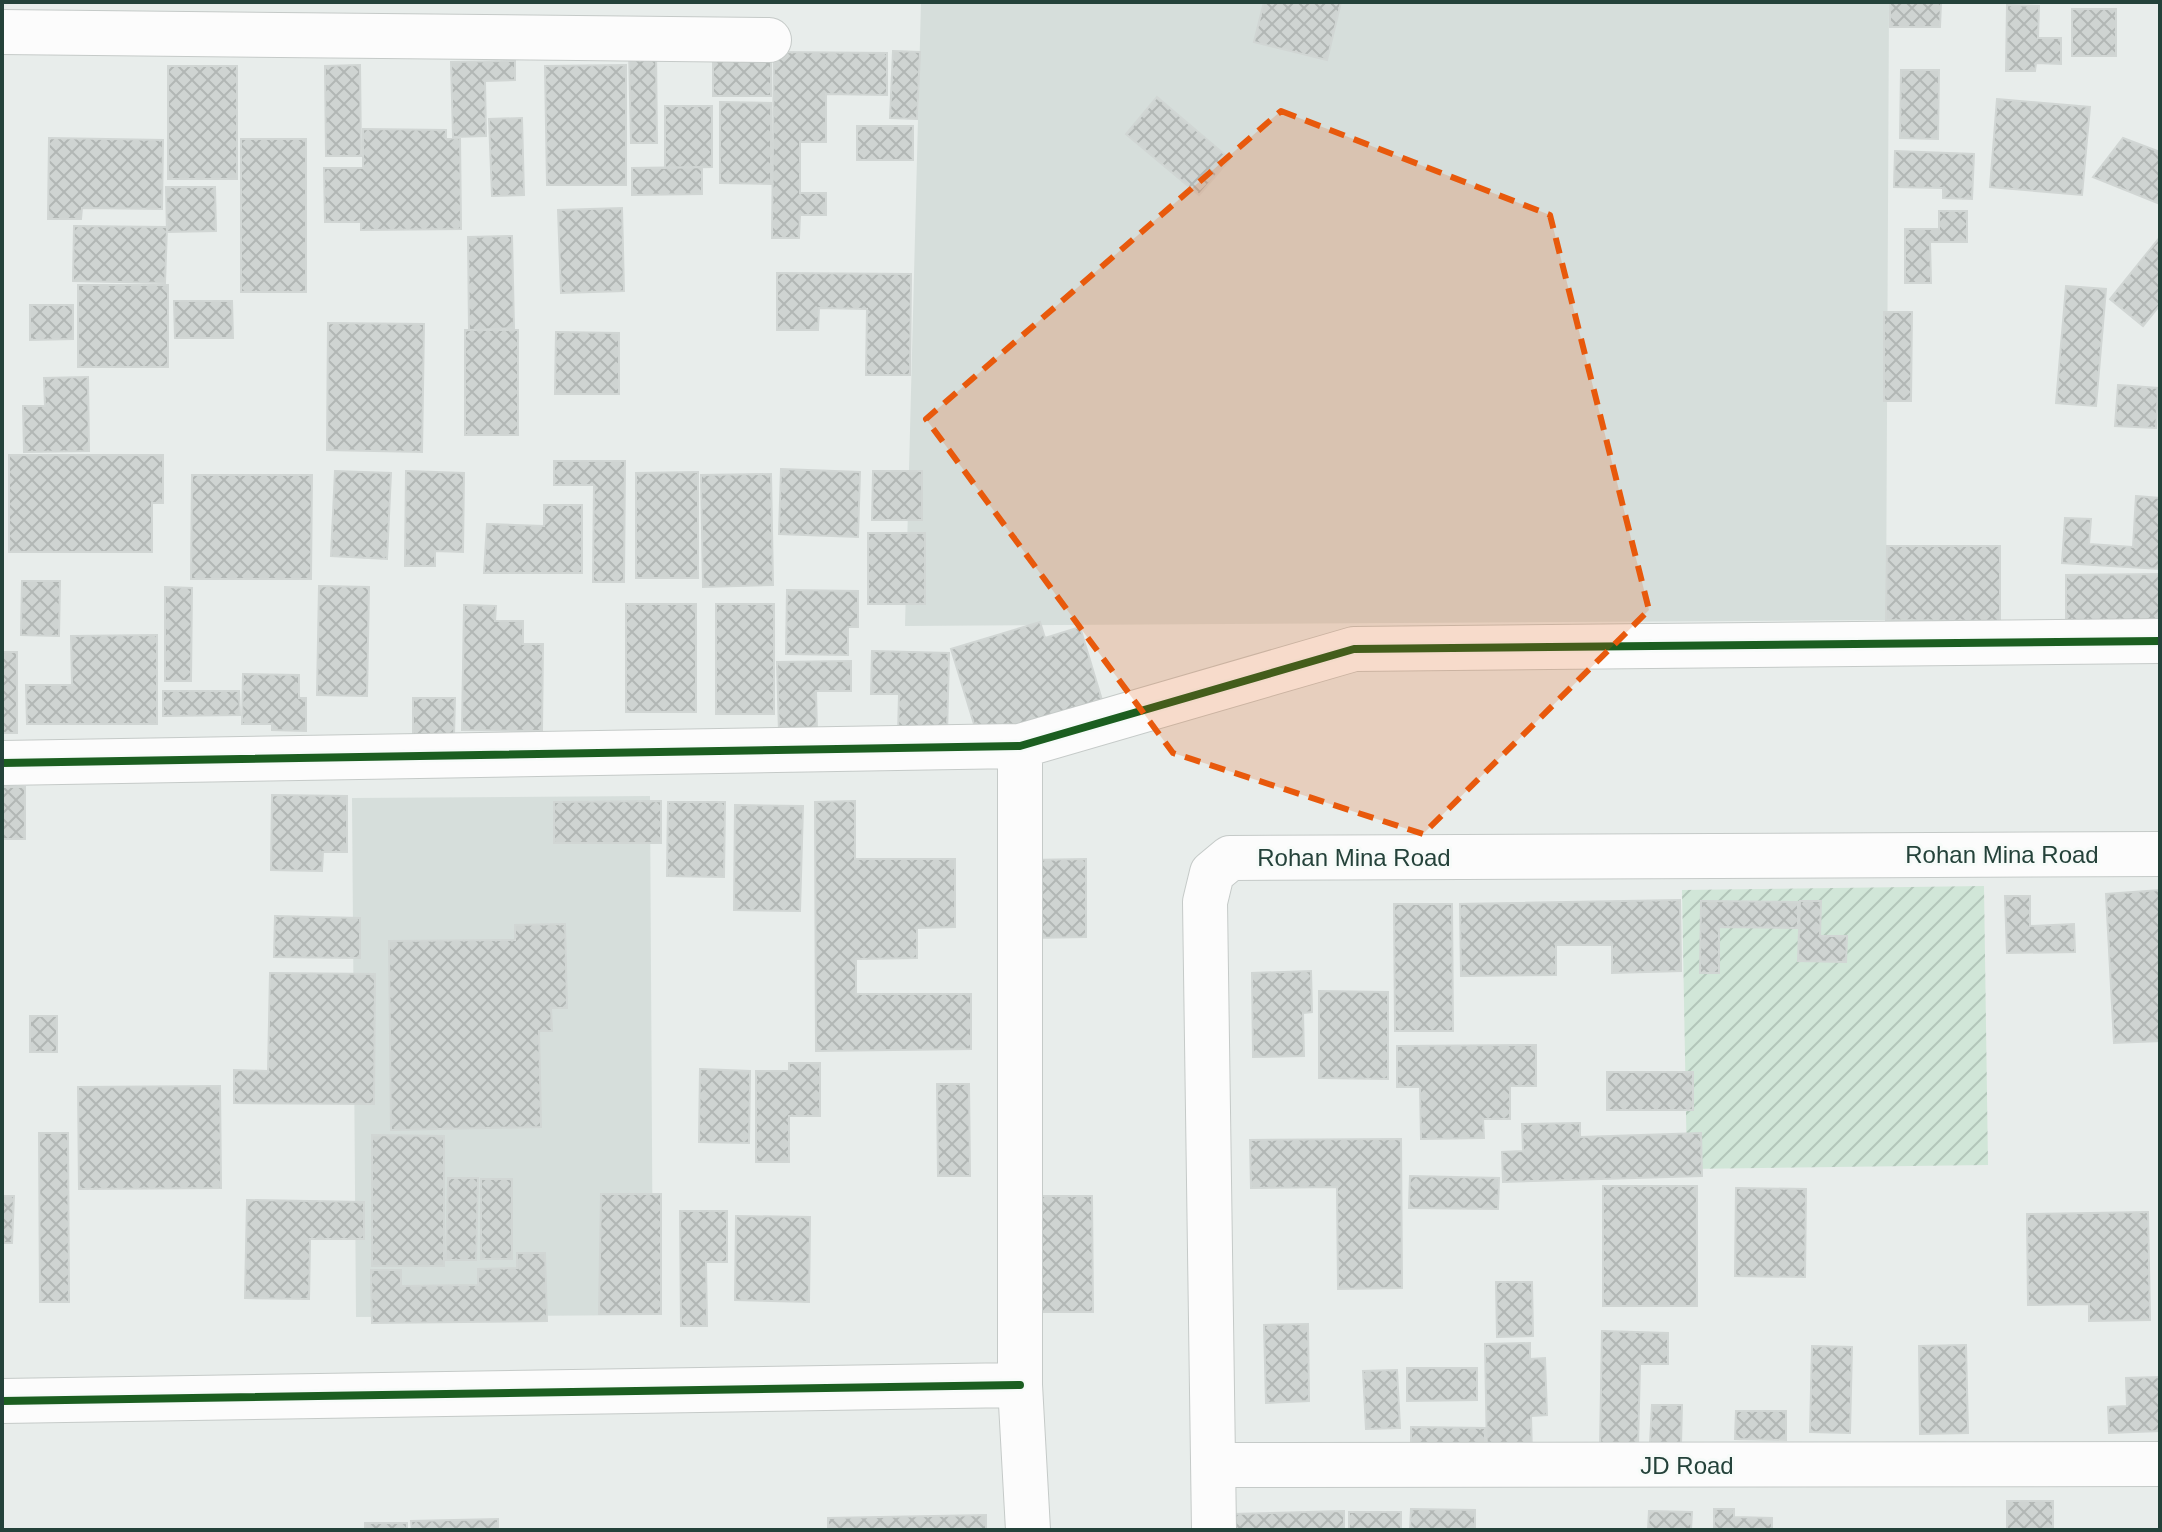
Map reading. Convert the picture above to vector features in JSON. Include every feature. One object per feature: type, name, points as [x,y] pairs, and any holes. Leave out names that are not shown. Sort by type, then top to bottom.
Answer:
[{"type":"street","points":[[2,32],[769,40]]},
{"type":"street","points":[[2,763],[1020,746],[1354,649],[2160,641]]},
{"type":"street","points":[[1020,746],[1020,1385],[1028,1530]]},
{"type":"street","name":"Rohan Mina Road","points":[[1214,1530],[1205,902],[1212,873],[1230,858],[2160,854]]},
{"type":"street","points":[[2,1401],[1020,1385]]},
{"type":"street","name":"JD Road","points":[[1214,1465],[2160,1464]]},
{"type":"highlighted area","points":[[1281,111],[1550,215],[1649,610],[1423,834],[1173,753],[926,419]]},
{"type":"shaded area","points":[[921,2],[1889,2],[1886,620],[905,626]]},
{"type":"shaded area","points":[[650,796],[653,1315],[356,1317],[352,798]]},
{"type":"green space","points":[[1984,886],[1988,1165],[1687,1169],[1682,890]]},
{"type":"building","points":[[1264,2],[1341,2],[1327,60],[1254,42]]},
{"type":"building","points":[[1890,2],[1941,2],[1940,27],[1890,27]]},
{"type":"building","points":[[2007,5],[2039,6],[2038,38],[2061,38],[2061,64],[2036,63],[2035,71],[2006,71]]},
{"type":"building","points":[[2072,9],[2116,9],[2116,56],[2072,56]]},
{"type":"building","points":[[629,50],[656,50],[657,143],[631,143]]},
{"type":"building","points":[[893,51],[920,52],[917,119],[890,118]]},
{"type":"building","points":[[713,52],[771,52],[771,96],[713,96]]},
{"type":"building","points":[[774,52],[887,53],[887,95],[826,94],[826,142],[800,142],[800,193],[826,193],[826,215],[800,215],[799,238],[772,238]]},
{"type":"building","points":[[515,61],[515,80],[485,81],[486,136],[453,137],[451,62]]},
{"type":"building","points":[[360,65],[361,156],[326,156],[325,66]]},
{"type":"building","points":[[626,65],[626,185],[547,185],[545,66]]},
{"type":"building","points":[[168,66],[237,66],[237,179],[168,179]]},
{"type":"building","points":[[1901,70],[1939,70],[1938,139],[1900,138]]},
{"type":"building","points":[[1157,97],[1230,159],[1199,195],[1126,134]]},
{"type":"building","points":[[1997,99],[2090,107],[2082,195],[1990,187]]},
{"type":"building","points":[[720,102],[771,103],[771,184],[720,183]]},
{"type":"building","points":[[665,106],[712,106],[712,167],[665,168]]},
{"type":"building","points":[[522,118],[524,195],[492,196],[489,119]]},
{"type":"building","points":[[857,126],[913,126],[913,160],[857,160]]},
{"type":"building","points":[[363,129],[446,130],[446,139],[460,138],[461,229],[361,230],[361,222],[325,222],[324,168],[363,168]]},
{"type":"building","points":[[49,138],[163,140],[162,209],[82,208],[81,219],[48,219]]},
{"type":"building","points":[[2123,138],[2160,152],[2160,204],[2093,177]]},
{"type":"building","points":[[241,139],[306,139],[306,292],[241,292]]},
{"type":"building","points":[[1895,151],[1974,154],[1972,199],[1943,198],[1943,188],[1894,187]]},
{"type":"building","points":[[702,167],[702,194],[632,195],[632,168]]},
{"type":"building","points":[[166,187],[215,187],[216,231],[167,232]]},
{"type":"building","points":[[622,208],[624,291],[561,293],[558,210]]},
{"type":"building","points":[[1939,211],[1967,211],[1967,242],[1930,242],[1931,283],[1905,283],[1905,229],[1939,229]]},
{"type":"building","points":[[74,226],[167,227],[165,283],[73,281]]},
{"type":"building","points":[[512,236],[514,328],[469,330],[468,237]]},
{"type":"building","points":[[2160,237],[2160,305],[2143,326],[2110,299]]},
{"type":"building","points":[[777,273],[911,274],[910,375],[866,375],[867,309],[819,308],[818,330],[777,330]]},
{"type":"building","points":[[78,285],[168,285],[168,367],[78,367]]},
{"type":"building","points":[[2066,286],[2106,289],[2096,406],[2056,403]]},
{"type":"building","points":[[174,301],[232,301],[233,338],[175,338]]},
{"type":"building","points":[[30,305],[73,305],[73,339],[30,340]]},
{"type":"building","points":[[1884,312],[1912,312],[1911,401],[1884,401]]},
{"type":"building","points":[[328,323],[424,324],[422,452],[327,450]]},
{"type":"building","points":[[465,330],[518,330],[518,435],[465,435]]},
{"type":"building","points":[[556,332],[619,333],[619,394],[555,394]]},
{"type":"building","points":[[88,377],[89,451],[24,452],[23,406],[45,406],[44,378]]},
{"type":"building","points":[[2118,385],[2158,388],[2156,428],[2115,426]]},
{"type":"building","points":[[9,455],[163,455],[163,503],[152,503],[152,552],[9,552]]},
{"type":"building","points":[[554,461],[625,461],[624,582],[593,582],[594,485],[554,485]]},
{"type":"building","points":[[781,469],[860,472],[858,537],[779,534]]},
{"type":"building","points":[[335,471],[391,473],[387,559],[331,556]]},
{"type":"building","points":[[406,471],[464,473],[463,552],[435,551],[435,566],[405,566]]},
{"type":"building","points":[[873,471],[922,471],[922,520],[872,520]]},
{"type":"building","points":[[698,472],[698,578],[636,578],[636,473]]},
{"type":"building","points":[[771,474],[773,585],[703,587],[701,475]]},
{"type":"building","points":[[192,475],[312,475],[311,579],[191,579]]},
{"type":"building","points":[[2136,496],[2160,498],[2160,569],[2062,563],[2065,518],[2091,519],[2089,544],[2133,547]]},
{"type":"building","points":[[544,505],[582,505],[582,573],[484,573],[487,524],[544,526]]},
{"type":"building","points":[[868,533],[925,533],[925,604],[868,604]]},
{"type":"building","points":[[1887,546],[2000,546],[2000,621],[1886,620]]},
{"type":"building","points":[[2160,574],[2160,620],[2066,620],[2066,575]]},
{"type":"building","points":[[22,581],[60,581],[59,636],[21,635]]},
{"type":"building","points":[[319,586],[369,587],[367,696],[317,695]]},
{"type":"building","points":[[165,587],[192,588],[191,681],[165,681]]},
{"type":"building","points":[[787,590],[858,591],[858,627],[848,627],[848,655],[786,654]]},
{"type":"building","points":[[626,604],[696,604],[696,712],[626,712]]},
{"type":"building","points":[[716,604],[774,604],[774,714],[716,714]]},
{"type":"building","points":[[464,605],[496,606],[495,621],[523,621],[523,644],[543,644],[542,731],[462,730]]},
{"type":"building","points":[[1040,622],[1045,638],[1080,627],[1102,700],[978,737],[951,649]]},
{"type":"building","points":[[157,635],[157,724],[27,724],[26,685],[72,685],[71,636]]},
{"type":"building","points":[[872,651],[949,653],[947,736],[898,735],[899,694],[871,694]]},
{"type":"building","points":[[2,652],[17,652],[17,733],[2,733]]},
{"type":"building","points":[[851,661],[851,691],[816,691],[817,731],[779,732],[777,662]]},
{"type":"building","points":[[243,674],[299,675],[299,698],[306,698],[306,731],[272,730],[272,724],[242,724]]},
{"type":"building","points":[[163,691],[239,691],[240,715],[163,716]]},
{"type":"building","points":[[413,698],[455,698],[454,736],[413,735]]},
{"type":"building","points":[[2,787],[25,787],[25,839],[2,839]]},
{"type":"building","points":[[272,795],[347,796],[347,852],[323,852],[322,871],[271,870]]},
{"type":"building","points":[[661,801],[661,843],[554,843],[554,802]]},
{"type":"building","points":[[855,801],[855,859],[955,859],[955,927],[917,928],[917,958],[856,959],[856,994],[971,994],[971,1049],[816,1051],[815,802]]},
{"type":"building","points":[[668,802],[725,802],[724,877],[667,876]]},
{"type":"building","points":[[735,805],[803,806],[800,911],[734,910]]},
{"type":"building","points":[[1086,859],[1086,937],[1030,938],[1029,860]]},
{"type":"building","points":[[2160,890],[2160,1041],[2114,1043],[2106,894]]},
{"type":"building","points":[[2005,896],[2030,896],[2030,926],[2074,924],[2075,952],[2007,953]]},
{"type":"building","points":[[1680,900],[1681,971],[1612,973],[1612,945],[1556,945],[1556,975],[1461,976],[1460,904]]},
{"type":"building","points":[[1701,901],[1798,902],[1798,928],[1719,927],[1719,973],[1700,973]]},
{"type":"building","points":[[1800,901],[1821,901],[1820,936],[1847,936],[1846,962],[1798,961]]},
{"type":"building","points":[[1394,904],[1452,904],[1453,1031],[1395,1031]]},
{"type":"building","points":[[275,916],[360,918],[360,958],[274,957]]},
{"type":"building","points":[[565,924],[567,1008],[551,1008],[552,1031],[539,1031],[541,1127],[391,1130],[389,941],[515,940],[515,925]]},
{"type":"building","points":[[1311,971],[1312,1012],[1303,1013],[1304,1056],[1253,1057],[1252,973]]},
{"type":"building","points":[[270,973],[375,974],[374,1104],[234,1103],[234,1070],[268,1071]]},
{"type":"building","points":[[1319,991],[1388,992],[1388,1079],[1319,1078]]},
{"type":"building","points":[[30,1016],[57,1016],[57,1052],[30,1052]]},
{"type":"building","points":[[1536,1045],[1536,1086],[1510,1086],[1510,1119],[1483,1119],[1484,1138],[1421,1139],[1420,1087],[1397,1087],[1397,1046]]},
{"type":"building","points":[[789,1063],[820,1063],[820,1116],[789,1116],[789,1162],[756,1162],[756,1071],[789,1071]]},
{"type":"building","points":[[700,1069],[750,1071],[749,1143],[699,1142]]},
{"type":"building","points":[[1607,1072],[1693,1072],[1693,1110],[1607,1110]]},
{"type":"building","points":[[937,1084],[969,1084],[970,1176],[938,1176]]},
{"type":"building","points":[[220,1086],[221,1188],[79,1189],[78,1087]]},
{"type":"building","points":[[1580,1123],[1580,1137],[1701,1133],[1702,1176],[1503,1182],[1502,1152],[1523,1151],[1522,1124]]},
{"type":"building","points":[[39,1133],[68,1133],[69,1302],[40,1302]]},
{"type":"building","points":[[372,1135],[444,1136],[444,1266],[372,1266]]},
{"type":"building","points":[[1401,1139],[1402,1288],[1338,1289],[1337,1187],[1251,1188],[1250,1140]]},
{"type":"building","points":[[1410,1176],[1499,1178],[1498,1209],[1409,1208]]},
{"type":"building","points":[[448,1178],[478,1178],[476,1260],[446,1260]]},
{"type":"building","points":[[481,1179],[512,1179],[512,1259],[481,1259]]},
{"type":"building","points":[[1603,1186],[1697,1186],[1697,1306],[1603,1306]]},
{"type":"building","points":[[1736,1188],[1806,1189],[1805,1277],[1735,1276]]},
{"type":"building","points":[[601,1194],[661,1194],[661,1314],[599,1314]]},
{"type":"building","points":[[2,1196],[14,1196],[12,1243],[2,1243]]},
{"type":"building","points":[[1025,1196],[1092,1196],[1093,1312],[1025,1312]]},
{"type":"building","points":[[247,1200],[364,1202],[364,1239],[310,1239],[309,1299],[245,1298]]},
{"type":"building","points":[[680,1211],[727,1211],[727,1262],[706,1262],[707,1326],[681,1326]]},
{"type":"building","points":[[2148,1212],[2150,1320],[2089,1321],[2089,1304],[2028,1305],[2027,1214]]},
{"type":"building","points":[[736,1216],[810,1217],[809,1302],[735,1300]]},
{"type":"building","points":[[517,1253],[545,1253],[547,1321],[372,1323],[371,1270],[401,1270],[401,1286],[478,1285],[478,1269],[517,1268]]},
{"type":"building","points":[[1496,1282],[1532,1282],[1533,1336],[1497,1337]]},
{"type":"building","points":[[1308,1324],[1309,1401],[1266,1403],[1264,1325]]},
{"type":"building","points":[[1602,1331],[1668,1333],[1668,1364],[1640,1364],[1638,1447],[1600,1447]]},
{"type":"building","points":[[1530,1343],[1530,1359],[1545,1358],[1547,1415],[1531,1416],[1532,1454],[1487,1454],[1485,1344]]},
{"type":"building","points":[[1966,1345],[1968,1433],[1920,1434],[1919,1346]]},
{"type":"building","points":[[1812,1346],[1852,1347],[1850,1433],[1810,1432]]},
{"type":"building","points":[[1407,1368],[1477,1368],[1477,1400],[1407,1401]]},
{"type":"building","points":[[1397,1370],[1400,1428],[1366,1429],[1363,1371]]},
{"type":"building","points":[[2160,1377],[2160,1431],[2109,1433],[2108,1407],[2127,1406],[2126,1378]]},
{"type":"building","points":[[1652,1405],[1682,1405],[1681,1444],[1650,1443]]},
{"type":"building","points":[[1736,1411],[1786,1411],[1786,1440],[1735,1439]]},
{"type":"building","points":[[1411,1427],[1485,1428],[1485,1455],[1411,1455]]},
{"type":"building","points":[[2007,1501],[2053,1501],[2053,1530],[2007,1530]]},
{"type":"building","points":[[1411,1509],[1475,1510],[1475,1530],[1410,1530]]},
{"type":"building","points":[[1714,1509],[1734,1509],[1734,1517],[1772,1518],[1772,1530],[1714,1530]]},
{"type":"building","points":[[1344,1511],[1344,1530],[1233,1530],[1233,1514]]},
{"type":"building","points":[[1649,1511],[1692,1512],[1691,1530],[1648,1530]]},
{"type":"building","points":[[1349,1512],[1401,1512],[1401,1530],[1349,1530]]},
{"type":"building","points":[[986,1515],[986,1530],[828,1530],[828,1518]]},
{"type":"building","points":[[498,1519],[498,1530],[412,1530],[411,1521]]},
{"type":"building","points":[[365,1523],[407,1523],[407,1530],[365,1530]]},
{"type":"building","points":[[358,1529],[358,1530],[227,1530]]},
{"type":"cycle path","points":[[2,763],[1020,746],[1354,649],[2160,641]]},
{"type":"cycle path","points":[[2,1401],[1020,1385]]}]
